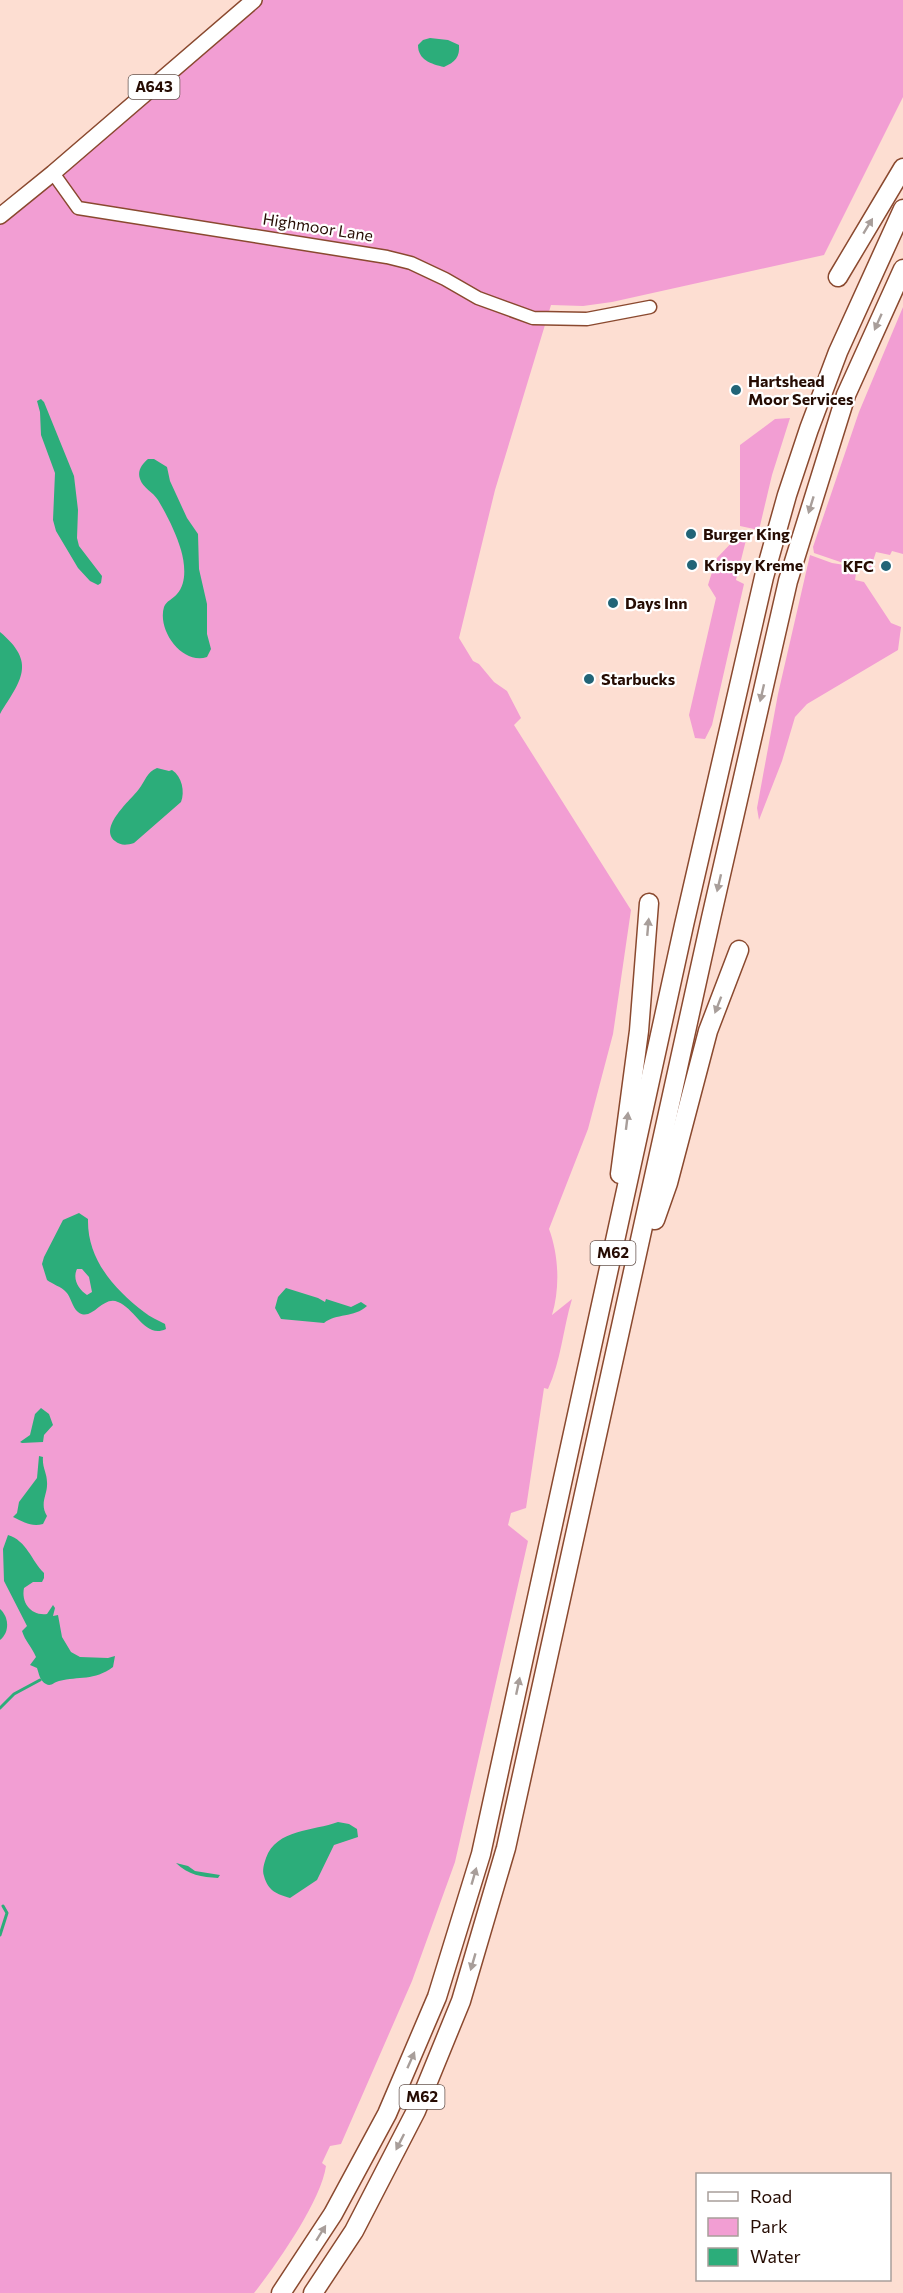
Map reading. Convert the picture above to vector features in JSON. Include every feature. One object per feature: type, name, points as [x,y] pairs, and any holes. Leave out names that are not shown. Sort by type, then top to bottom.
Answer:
[{"type":"highway","points":[[838,277],[903,168]]},
{"type":"highway","name":"M62","points":[[281,2293],[333,2214],[387,2114],[437,1997],[461,1923],[481,1854],[684,925],[764,577],[809,429],[838,352],[903,209]]},
{"type":"highway","name":"M62","points":[[313,2293],[354,2231],[416,2111],[461,2001],[506,1848],[711,918],[788,581],[846,395],[903,269]]},
{"type":"highway","points":[[607,1283],[639,1031],[649,903]]},
{"type":"highway","points":[[628,1300],[668,1183],[708,1031],[740,950]]},
{"type":"main road","name":"A643","points":[[0,216],[254,0]]},
{"type":"street","name":"Highmoor Lane","points":[[53,173],[78,207],[387,257],[411,263],[478,298],[533,318],[587,320],[650,307]]},
{"type":"green space","points":[[254,0],[903,0],[903,97],[824,255],[612,302],[583,306],[551,305],[495,490],[459,638],[473,661],[479,664],[494,682],[507,691],[521,718],[514,725],[631,910],[613,1034],[588,1129],[549,1229],[555,1250],[557,1272],[552,1315],[572,1299],[556,1367],[548,1389],[544,1388],[526,1508],[511,1513],[508,1525],[528,1541],[455,1862],[412,1981],[341,2144],[330,2146],[322,2163],[326,2166],[316,2197],[286,2249],[254,2293],[0,2293],[0,216]]},
{"type":"green space","points":[[903,307],[903,554],[892,551],[890,555],[876,552],[870,570],[814,553],[813,547],[859,412]]},
{"type":"green space","points":[[790,418],[772,475],[759,530],[740,526],[740,445],[775,419]]},
{"type":"green space","points":[[736,538],[746,540],[736,580],[744,584],[712,725],[705,739],[695,738],[689,715],[716,598],[708,585],[716,559]]},
{"type":"green space","points":[[810,555],[832,563],[857,567],[855,580],[864,582],[891,623],[901,627],[898,650],[807,704],[795,717],[782,761],[759,820],[757,808],[778,694]]},
{"type":"water","points":[[430,38],[448,40],[459,45],[456,59],[444,67],[423,58],[418,45]]},
{"type":"water","points":[[41,399],[74,476],[78,510],[77,538],[79,546],[102,576],[101,583],[98,585],[90,581],[78,568],[56,531],[53,520],[55,473],[41,435],[37,401]]},
{"type":"water","points":[[148,459],[154,459],[167,467],[170,481],[187,518],[198,534],[199,569],[207,604],[207,634],[211,649],[207,657],[189,656],[181,651],[174,644],[164,626],[164,607],[180,590],[184,579],[184,567],[179,544],[168,518],[158,500],[140,479],[141,468]]},
{"type":"water","points":[[0,632],[19,653],[22,672],[0,714]]},
{"type":"water","points":[[157,768],[172,770],[178,776],[183,789],[181,802],[134,843],[124,845],[117,843],[111,835],[110,829],[113,821],[148,774]]},
{"type":"water","points":[[79,1213],[88,1219],[92,1247],[104,1272],[122,1293],[146,1314],[165,1324],[166,1329],[159,1331],[146,1327],[118,1302],[107,1302],[88,1314],[78,1312],[68,1294],[47,1280],[42,1264],[63,1220]],"holes":[[[77,1269],[82,1269],[89,1277],[92,1292],[87,1295],[81,1290],[76,1280]]]},
{"type":"water","points":[[286,1288],[325,1302],[326,1299],[351,1307],[361,1302],[367,1306],[362,1310],[324,1323],[281,1319],[275,1308],[278,1297]]},
{"type":"water","points":[[41,1408],[49,1414],[53,1425],[44,1435],[43,1442],[20,1442],[30,1435],[35,1414]]},
{"type":"water","points":[[39,1456],[43,1457],[47,1479],[44,1507],[47,1516],[43,1524],[35,1525],[13,1517],[17,1513],[19,1502],[37,1478]]},
{"type":"water","points":[[8,1535],[24,1546],[44,1573],[42,1582],[33,1582],[24,1588],[24,1599],[28,1607],[36,1613],[47,1614],[53,1605],[55,1608],[53,1616],[58,1615],[62,1637],[71,1652],[80,1657],[115,1656],[113,1667],[93,1676],[51,1685],[42,1681],[37,1668],[30,1665],[36,1657],[22,1631],[27,1626],[4,1581],[3,1549]]},
{"type":"water","points":[[0,1609],[5,1616],[7,1629],[0,1640]]},
{"type":"water","points":[[338,1822],[349,1824],[357,1829],[358,1837],[334,1845],[317,1880],[290,1898],[271,1888],[263,1872],[266,1858],[278,1841],[297,1832]]},
{"type":"water","points":[[176,1863],[188,1866],[195,1871],[220,1875],[218,1878],[196,1875]]},
{"type":"waterway","points":[[0,1708],[14,1694],[40,1680]]},
{"type":"waterway","points":[[0,1935],[7,1913],[3,1906]]},
{"type":"place","name":"Hartshead Moor Services","points":[[736,390]]},
{"type":"place","name":"Burger King","points":[[691,534]]},
{"type":"place","name":"Krispy Kreme","points":[[692,565]]},
{"type":"place","name":"KFC","points":[[886,566]]},
{"type":"place","name":"Days Inn","points":[[613,603]]},
{"type":"place","name":"Starbucks","points":[[589,679]]}]
